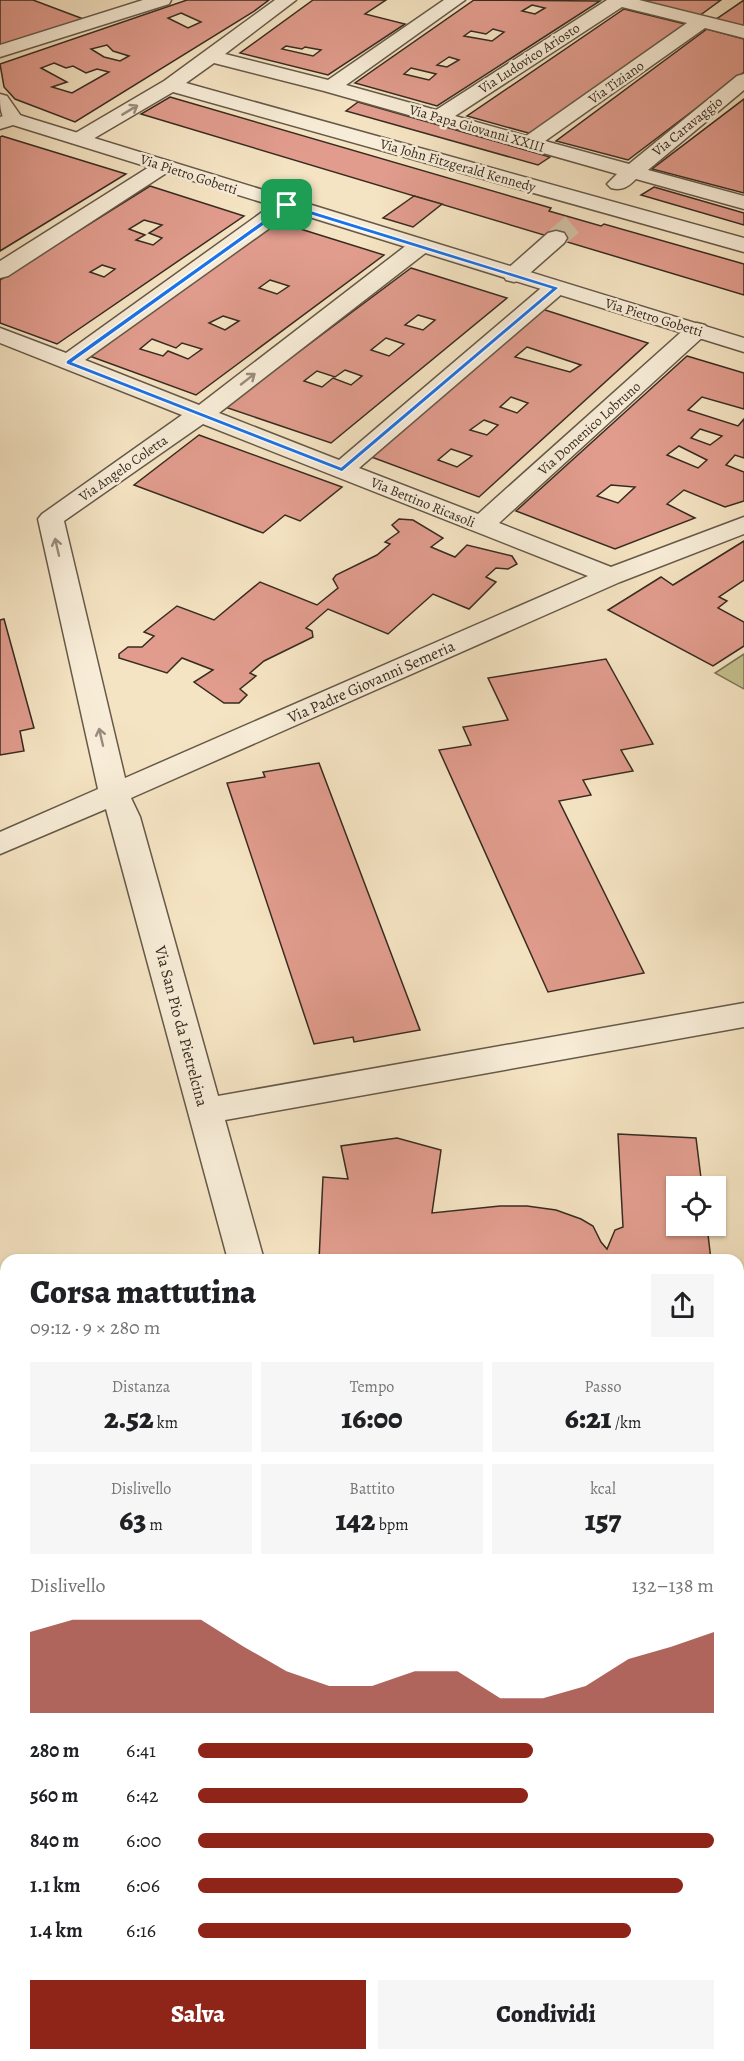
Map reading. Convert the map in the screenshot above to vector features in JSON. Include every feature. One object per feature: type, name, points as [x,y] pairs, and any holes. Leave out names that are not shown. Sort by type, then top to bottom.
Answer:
[{"type":"street","points":[[0,51],[162,0]]},
{"type":"street","points":[[79,139],[171,85],[287,0]]},
{"type":"street","points":[[331,87],[456,0]]},
{"type":"street","points":[[619,0],[744,32]]},
{"type":"street","name":"Via Ludovico Ariosto","points":[[439,117],[619,0]]},
{"type":"street","name":"Via Tiziano","points":[[530,143],[702,21]]},
{"type":"street","name":"Via Papa Giovanni XXIII","points":[[210,56],[331,87],[744,203]]},
{"type":"street","name":"Via Caravaggio","points":[[579,219],[630,172],[744,80]]},
{"type":"street","name":"Via John Fitzgerald Kennedy","points":[[171,85],[744,245]]},
{"type":"street","points":[[0,100],[7,121]]},
{"type":"street","name":"Via Pietro Gobetti","points":[[7,121],[79,139],[744,345]]},
{"type":"street","points":[[0,271],[164,166]]},
{"type":"street","points":[[68,362],[287,205]]},
{"type":"street","points":[[514,275],[556,238]]},
{"type":"street","name":"Via Angelo Coletta","points":[[114,794],[51,519],[186,423],[201,415],[420,246]]},
{"type":"street","points":[[342,470],[555,288]]},
{"type":"street","name":"Via Domenico Lobruno","points":[[481,525],[697,330]]},
{"type":"street","name":"Via Bettino Ricasoli","points":[[0,335],[611,576]]},
{"type":"street","name":"Via Padre Giovanni Semeria","points":[[0,844],[611,576],[744,525]]},
{"type":"street","name":"Via San Pio da Pietrelcina","points":[[114,794],[125,817],[244,1254]]},
{"type":"street","points":[[205,1111],[744,1015]]},
{"type":"shaded area","points":[[744,654],[744,689],[715,673]]},
{"type":"building","points":[[0,0],[33,0],[86,20],[0,47]]},
{"type":"building","points":[[187,0],[269,0],[75,122],[15,99],[4,87],[0,64]],"holes":[[[181,13],[201,22],[188,28],[168,18]],[[107,45],[113,51],[129,56],[120,61],[104,57],[91,49]],[[54,63],[66,68],[73,66],[86,73],[97,69],[109,72],[72,93],[52,87],[67,82],[41,68]]]},
{"type":"building","points":[[313,0],[386,0],[365,14],[405,24],[328,75],[240,53]],"holes":[[[286,46],[302,49],[305,47],[321,50],[313,56],[282,49]]]},
{"type":"building","points":[[474,0],[600,1],[437,106],[355,83]],"holes":[[[532,5],[545,8],[535,14],[522,11]],[[493,29],[504,32],[492,41],[464,36],[471,31],[486,34]],[[449,57],[459,60],[447,67],[437,65]],[[411,68],[436,74],[429,80],[404,74]]]},
{"type":"building","points":[[637,0],[721,0],[699,16]]},
{"type":"building","points":[[744,0],[744,27],[715,20]]},
{"type":"building","points":[[624,9],[685,24],[532,134],[467,116]]},
{"type":"building","points":[[707,29],[744,39],[744,72],[628,160],[556,141]]},
{"type":"building","points":[[170,97],[551,208],[549,211],[601,226],[604,224],[744,264],[744,295],[141,114]]},
{"type":"building","points":[[744,99],[744,193],[652,169]]},
{"type":"building","points":[[358,102],[550,157],[538,165],[346,111]]},
{"type":"building","points":[[0,137],[126,174],[0,251]]},
{"type":"building","points":[[150,186],[244,216],[57,344],[0,323],[0,280]],"holes":[[[144,220],[162,225],[149,233],[162,238],[153,245],[136,240],[145,235],[129,229]],[[102,265],[115,269],[104,277],[90,272]]]},
{"type":"building","points":[[654,187],[744,213],[744,225],[641,195]]},
{"type":"building","points":[[414,196],[442,204],[413,227],[383,218]]},
{"type":"building","points":[[278,222],[384,255],[196,395],[84,354]],"holes":[[[270,280],[289,286],[277,294],[259,288]],[[223,316],[239,321],[225,330],[209,323]],[[152,339],[176,348],[182,343],[202,349],[188,359],[168,351],[163,356],[140,349]]]},
{"type":"building","points":[[411,268],[507,298],[331,443],[225,407]],"holes":[[[418,315],[435,320],[423,330],[405,325]],[[386,338],[404,344],[389,356],[371,350]],[[345,370],[362,376],[351,385],[333,378],[322,387],[304,381],[317,371],[335,377]]]},
{"type":"building","points":[[542,309],[648,343],[479,497],[366,455]],"holes":[[[527,347],[581,365],[570,372],[515,357]],[[511,397],[528,403],[517,413],[500,407]],[[484,420],[498,425],[487,435],[470,430]],[[451,449],[472,456],[457,467],[438,460]]]},
{"type":"building","points":[[687,356],[744,373],[744,409],[702,397],[688,410],[738,426],[744,419],[744,458],[735,455],[726,465],[744,472],[744,501],[725,507],[684,490],[667,504],[695,518],[615,549],[516,511]],"holes":[[[700,429],[722,436],[710,445],[691,438]],[[679,446],[707,460],[698,468],[667,455]],[[611,485],[635,487],[618,503],[597,496]]]},
{"type":"building","points":[[199,435],[342,487],[300,521],[285,515],[263,533],[134,485]]},
{"type":"building","points":[[399,519],[413,520],[443,538],[431,547],[455,557],[467,545],[512,556],[517,564],[508,569],[496,568],[486,577],[496,582],[469,609],[433,594],[388,634],[328,609],[306,628],[312,631],[313,637],[264,661],[250,673],[256,676],[240,689],[247,695],[239,703],[224,703],[194,682],[213,670],[182,658],[167,673],[119,658],[119,654],[128,647],[142,647],[154,636],[144,632],[177,606],[214,620],[260,582],[317,605],[338,588],[333,579],[336,575],[377,555],[390,544],[385,542],[399,532],[392,525]]},
{"type":"building","points":[[744,541],[744,580],[719,597],[727,601],[718,608],[744,622],[744,646],[713,666],[608,610],[661,577],[673,585]]},
{"type":"building","points":[[4,619],[34,728],[20,731],[24,751],[0,755],[0,620]]},
{"type":"building","points":[[606,659],[653,744],[621,750],[633,771],[583,780],[591,795],[559,801],[644,973],[548,992],[439,750],[471,745],[463,727],[508,720],[488,678]]},
{"type":"building","points":[[319,763],[420,1030],[354,1042],[353,1037],[314,1044],[227,783],[265,777],[263,772]]},
{"type":"building","points":[[618,1134],[696,1138],[701,1176],[666,1176],[666,1236],[708,1236],[710,1254],[319,1254],[323,1177],[348,1179],[341,1146],[397,1138],[441,1150],[432,1213],[500,1206],[527,1206],[556,1210],[593,1226],[607,1249],[615,1230],[623,1227]]},
{"type":"tunnel","points":[[556,238],[579,219]]},
{"type":"route","points":[[287,205],[555,288],[342,470],[68,362],[287,205]]}]
